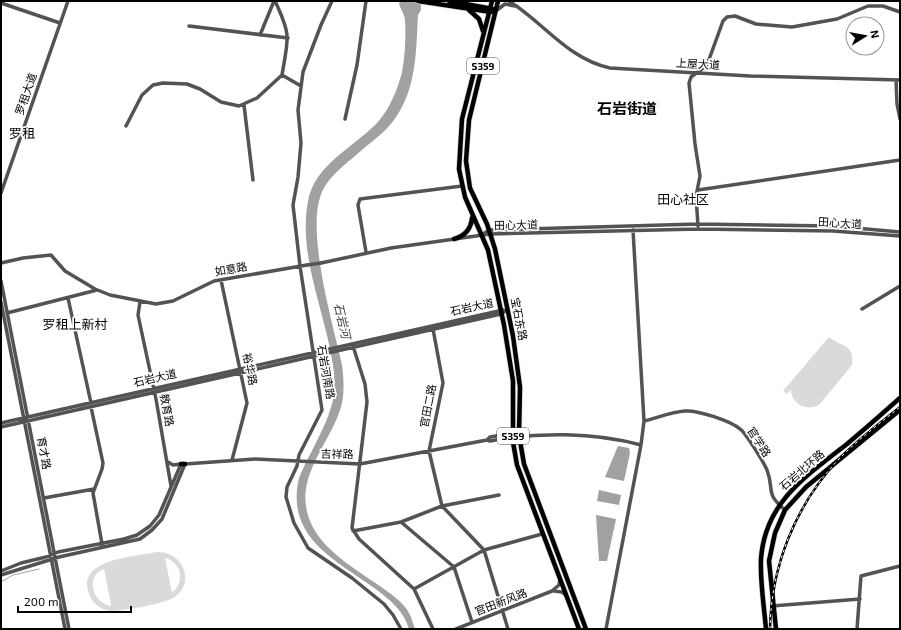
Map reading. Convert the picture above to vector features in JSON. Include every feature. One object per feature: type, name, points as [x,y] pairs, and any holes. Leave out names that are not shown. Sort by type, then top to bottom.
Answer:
[{"type":"main road","points":[[418,1],[489,13],[496,11]]},
{"type":"main road","points":[[449,1],[490,8],[496,11]]},
{"type":"main road","points":[[470,4],[481,1]]},
{"type":"main road","name":"宝石东路","points":[[492,1],[462,119],[459,153],[462,186],[472,214],[488,250],[501,312],[513,381],[513,435],[519,473],[579,629]]},
{"type":"main road","name":"宝石东路","points":[[498,1],[469,120],[466,153],[470,188],[490,232],[508,309],[519,375],[519,435],[526,471],[586,629]]},
{"type":"main road","points":[[466,8],[478,19],[483,27],[484,35]]},
{"type":"main road","points":[[454,239],[460,237],[468,231],[472,221],[472,214]]},
{"type":"main road","name":"石岩北环路","points":[[766,629],[761,558],[767,532],[778,505],[799,482],[856,437],[900,398]]},
{"type":"main road","name":"石岩北环路","points":[[776,629],[772,606],[768,561],[775,532],[785,510],[803,490],[900,410]]},
{"type":"street","name":"罗租大道","points":[[1,194],[68,1]]},
{"type":"street","points":[[260,35],[274,1]]},
{"type":"street","points":[[126,126],[142,95],[153,85],[163,83],[187,84],[221,102],[239,106],[244,105],[267,90],[282,75],[288,51],[288,38],[284,20],[274,1]]},
{"type":"street","name":"石岩河南路","points":[[332,1],[320,25],[306,65],[301,86],[298,110],[301,143],[298,177],[293,205],[300,266],[322,410],[297,460],[287,487],[286,497],[294,523],[305,544],[352,578],[384,604],[393,614],[401,629]]},
{"type":"street","points":[[345,119],[357,65],[366,1]]},
{"type":"street","name":"上屋大道","points":[[509,1],[590,63],[615,68],[898,80]]},
{"type":"street","points":[[1,3],[60,23]]},
{"type":"street","points":[[496,11],[505,4],[516,6]]},
{"type":"street","points":[[698,227],[696,204],[700,176],[695,144],[689,83],[691,77],[708,65],[719,29],[723,21],[728,17],[735,16],[756,24],[792,27],[837,19],[868,6],[883,6],[900,12]]},
{"type":"street","points":[[189,26],[288,38]]},
{"type":"street","points":[[282,75],[301,86]]},
{"type":"street","points":[[898,80],[897,104],[900,119]]},
{"type":"street","points":[[244,105],[253,180]]},
{"type":"street","points":[[698,190],[900,160]]},
{"type":"street","points":[[366,252],[358,205],[360,199],[462,186]]},
{"type":"street","name":"田心大道","points":[[481,235],[490,232],[698,227],[833,226],[900,232]]},
{"type":"street","name":"田心大道","points":[[490,232],[633,230],[698,227],[833,230],[900,236]]},
{"type":"street","points":[[606,629],[641,445],[644,421],[633,230]]},
{"type":"street","name":"如意路","points":[[1,263],[23,258],[51,255],[70,274],[98,290],[140,302],[156,304],[168,303],[210,282],[321,263],[366,252],[481,235]]},
{"type":"street","name":"裕华路","points":[[221,280],[247,398],[247,406],[232,453],[232,460]]},
{"type":"street","name":"育才路","points":[[1,281],[26,420],[44,498],[65,629]]},
{"type":"street","points":[[862,309],[900,286]]},
{"type":"street","points":[[7,313],[98,290]]},
{"type":"street","points":[[68,298],[103,462],[102,469],[94,489],[102,544]]},
{"type":"street","name":"育才路","points":[[1,302],[69,629]]},
{"type":"street","name":"教育路","points":[[140,302],[138,315],[168,462],[171,488]]},
{"type":"street","name":"石岩大道","points":[[313,355],[328,349],[353,346],[433,329],[508,309]]},
{"type":"street","name":"石岩大道","points":[[353,346],[501,312]]},
{"type":"street","name":"官田二路","points":[[433,329],[443,383],[430,451],[442,506]]},
{"type":"street","points":[[353,346],[365,384],[367,396],[360,464],[352,520],[353,532],[414,589],[433,629]]},
{"type":"street","name":"石岩大道","points":[[1,427],[154,390],[313,355],[329,354],[341,348]]},
{"type":"street","name":"官学路","points":[[644,421],[679,412],[690,411],[712,417],[737,427],[744,433],[766,468],[772,497],[778,505]]},
{"type":"street","name":"石岩大道","points":[[1,423],[26,420]]},
{"type":"street","points":[[513,435],[616,439],[641,445]]},
{"type":"street","name":"吉祥路","points":[[183,464],[232,460],[297,460],[318,463],[360,464],[487,440],[490,437],[513,435]]},
{"type":"street","points":[[168,462],[173,465],[183,464]]},
{"type":"street","points":[[1,571],[21,563],[132,542],[146,535],[157,525],[165,513],[183,464]]},
{"type":"street","points":[[1,575],[53,557],[131,537],[150,526],[159,515],[183,464]]},
{"type":"street","points":[[44,498],[94,489]]},
{"type":"street","points":[[353,532],[401,522],[442,506],[499,495]]},
{"type":"street","points":[[778,505],[785,510]]},
{"type":"street","points":[[442,506],[484,550],[508,629]]},
{"type":"street","points":[[401,522],[454,567],[472,622]]},
{"type":"street","points":[[414,589],[484,550],[542,534]]},
{"type":"street","points":[[857,629],[861,576],[900,566]]},
{"type":"street","points":[[552,591],[559,585],[559,578]]},
{"type":"street","points":[[552,591],[562,592],[566,596]]},
{"type":"street","name":"官田新风路","points":[[456,629],[552,591]]},
{"type":"street","points":[[772,606],[860,600]]},
{"type":"shaded area","points":[[399,1],[421,1],[421,10],[418,15],[414,69],[402,108],[387,128],[340,169],[325,186],[318,209],[318,253],[327,302],[342,365],[344,389],[339,413],[311,470],[306,494],[306,506],[316,533],[325,544],[336,555],[399,600],[408,611],[415,629],[409,629],[407,622],[400,611],[387,598],[317,545],[307,532],[300,517],[297,499],[299,478],[325,424],[334,392],[333,368],[329,344],[311,273],[308,255],[306,219],[308,201],[312,188],[318,177],[336,158],[377,123],[392,99],[402,72],[405,46],[405,18]]},
{"type":"shaded area","points":[[829,337],[849,349],[852,358],[852,365],[819,405],[814,407],[805,407],[794,400],[791,390],[787,394],[783,391]]},
{"type":"shaded area","points":[[618,446],[629,448],[630,453],[624,481],[605,477]]},
{"type":"shaded area","points":[[599,490],[621,495],[619,505],[597,501]]},
{"type":"shaded area","points":[[596,515],[616,519],[607,561],[599,561]]},
{"type":"shaded area","points":[[156,552],[165,553],[172,556],[179,561],[183,567],[185,582],[182,589],[176,596],[164,602],[112,611],[105,610],[96,605],[90,596],[87,584],[90,574],[98,567],[121,558]],"holes":[[[165,558],[171,560],[178,568],[180,573],[179,583],[172,593]],[[104,569],[111,605],[110,606],[99,600],[93,589],[94,577],[98,572]]]},
{"type":"waterway","points":[[1,582],[13,575],[39,569]]},
{"type":"railway","points":[[770,629],[771,606],[781,560],[788,538],[809,497],[845,453],[900,407]]},
{"type":"district","name":"石岩街道","points":[[627,109]]},
{"type":"district","name":"罗租","points":[[22,133]]},
{"type":"district","name":"田心社区","points":[[683,199]]},
{"type":"district","name":"罗租上新村","points":[[75,324]]},
{"type":"water label","name":"石岩河","points":[[342,321]]}]
